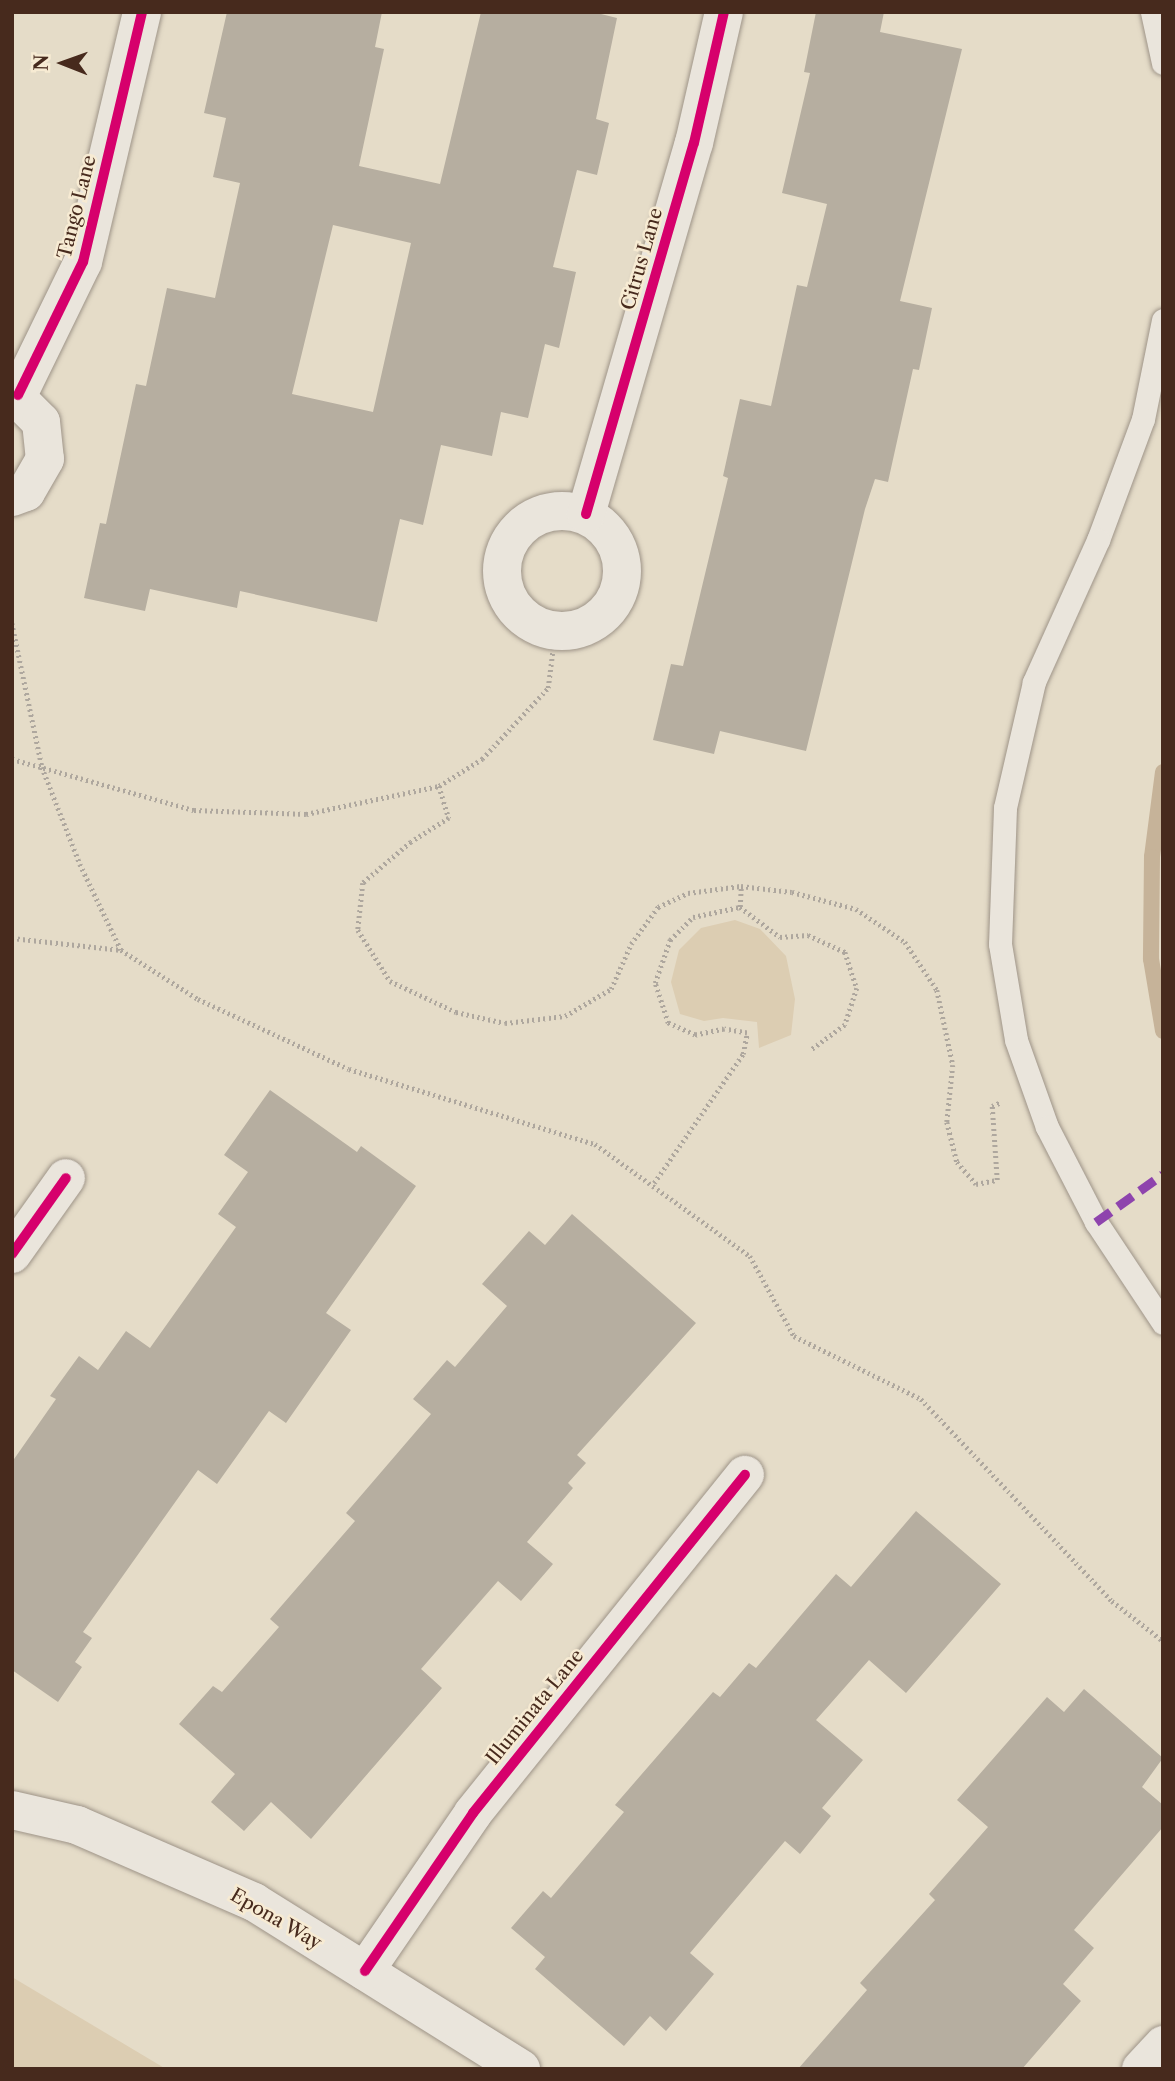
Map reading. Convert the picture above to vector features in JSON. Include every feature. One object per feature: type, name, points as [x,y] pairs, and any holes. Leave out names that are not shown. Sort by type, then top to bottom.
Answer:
[{"type":"street","name":"Tango Lane","points":[[12,497],[26,492],[45,459],[41,422],[15,394],[83,262],[142,12]]},
{"type":"street","name":"Citrus Lane","points":[[586,514],[694,143],[724,12]]},
{"type":"street","points":[[552,510],[586,514],[612,537],[623,569],[620,581],[614,603],[589,626],[555,632],[523,618],[503,590],[503,555],[521,525],[552,510]]},
{"type":"street","points":[[12,1254],[66,1178]]},
{"type":"street","name":"Illuminata Lane","points":[[365,1972],[473,1813],[745,1475]]},
{"type":"street","name":"Epona Way","points":[[12,1810],[77,1825],[254,1902],[521,2069]]},
{"type":"street","points":[[1141,2069],[1163,2045]]},
{"type":"lane","points":[[1152,12],[1163,63]]},
{"type":"lane","points":[[1163,320],[1143,419],[1098,540],[1034,682],[1005,808],[1000,944],[1016,1040],[1046,1127],[1096,1222],[1163,1323]]},
{"type":"path","points":[[12,623],[42,767],[79,864],[121,950]]},
{"type":"path","points":[[12,759],[194,810],[306,814],[439,786],[482,759],[548,688],[555,632]]},
{"type":"path","points":[[439,786],[449,818],[411,842],[363,883],[358,930],[390,981],[456,1012],[505,1023],[565,1016],[611,989],[631,944],[658,907],[688,893],[741,886],[792,892],[856,909],[905,942],[937,990],[953,1065],[947,1122],[957,1162],[976,1184],[997,1180],[992,1106],[1033,1088]]},
{"type":"path","points":[[740,907],[741,886]]},
{"type":"path","points":[[654,1183],[743,1054],[747,1033],[724,1029],[695,1035],[668,1023],[655,983],[670,940],[693,917],[740,907],[780,937],[808,935],[845,952],[857,988],[845,1025],[811,1050]]},
{"type":"path","points":[[12,939],[121,950],[198,999],[349,1069],[595,1144],[654,1183],[750,1256],[794,1336],[921,1399],[1112,1601],[1163,1641]]},
{"type":"shaded area","points":[[735,920],[760,929],[786,956],[795,999],[791,1035],[759,1048],[757,1022],[723,1018],[704,1021],[680,1014],[671,982],[679,950],[701,928]]},
{"type":"shaded area","points":[[12,1977],[166,2069],[12,2069]]},
{"type":"building","points":[[227,12],[382,12],[375,47],[384,49],[359,166],[440,184],[481,12],[593,12],[617,18],[596,119],[609,123],[597,175],[577,170],[553,267],[576,272],[559,348],[545,344],[528,418],[501,412],[492,456],[441,445],[423,525],[400,519],[377,622],[240,591],[237,608],[150,589],[145,611],[84,598],[100,523],[106,524],[136,384],[146,386],[167,288],[215,298],[240,183],[213,177],[226,118],[204,113]],"holes":[[[333,225],[411,243],[373,412],[292,394]]]},
{"type":"building","points":[[816,12],[884,12],[880,32],[962,49],[900,301],[932,308],[919,370],[913,369],[888,482],[875,479],[865,509],[806,751],[720,731],[714,754],[653,740],[671,664],[683,666],[728,478],[723,476],[740,399],[771,406],[797,285],[807,287],[827,204],[782,193],[810,73],[804,72]]},
{"type":"building","points":[[270,1090],[357,1152],[361,1146],[416,1186],[326,1313],[351,1330],[286,1423],[269,1411],[217,1484],[198,1470],[83,1632],[92,1638],[75,1662],[82,1667],[58,1702],[12,1670],[12,1462],[56,1399],[50,1396],[79,1356],[98,1370],[126,1331],[150,1348],[236,1227],[218,1214],[248,1172],[224,1155]]},
{"type":"building","points":[[572,1214],[696,1323],[577,1455],[586,1463],[568,1483],[573,1488],[527,1542],[553,1564],[521,1601],[498,1581],[421,1669],[442,1688],[311,1839],[271,1802],[244,1831],[211,1802],[235,1774],[179,1724],[213,1686],[222,1692],[279,1627],[270,1619],[355,1521],[346,1513],[431,1414],[413,1399],[447,1360],[455,1367],[507,1306],[482,1284],[529,1231],[545,1245]]},
{"type":"building","points":[[916,1511],[1001,1584],[906,1693],[869,1660],[816,1720],[863,1760],[822,1808],[831,1816],[800,1854],[785,1841],[690,1953],[714,1974],[666,2031],[650,2016],[624,2046],[535,1969],[545,1957],[511,1928],[543,1891],[551,1898],[624,1812],[615,1805],[713,1692],[720,1697],[749,1663],[756,1668],[836,1574],[851,1587]]},
{"type":"building","points":[[1084,1689],[1163,1758],[1142,1787],[1163,1805],[1163,1827],[1074,1930],[1094,1948],[1063,1984],[1081,2001],[1022,2069],[798,2069],[867,1990],[860,1983],[935,1900],[929,1894],[988,1827],[957,1800],[1047,1697],[1064,1712]]},
{"type":"waterway","points":[[1163,772],[1152,857],[1151,959],[1163,1031]]},
{"type":"marked path","points":[[1096,1222],[1163,1174]]},
{"type":"cycle path","points":[[18,395],[83,262],[142,12]]},
{"type":"cycle path","points":[[586,514],[694,143],[724,12]]},
{"type":"cycle path","points":[[12,1254],[66,1178]]},
{"type":"cycle path","points":[[365,1971],[473,1813],[745,1475]]}]
